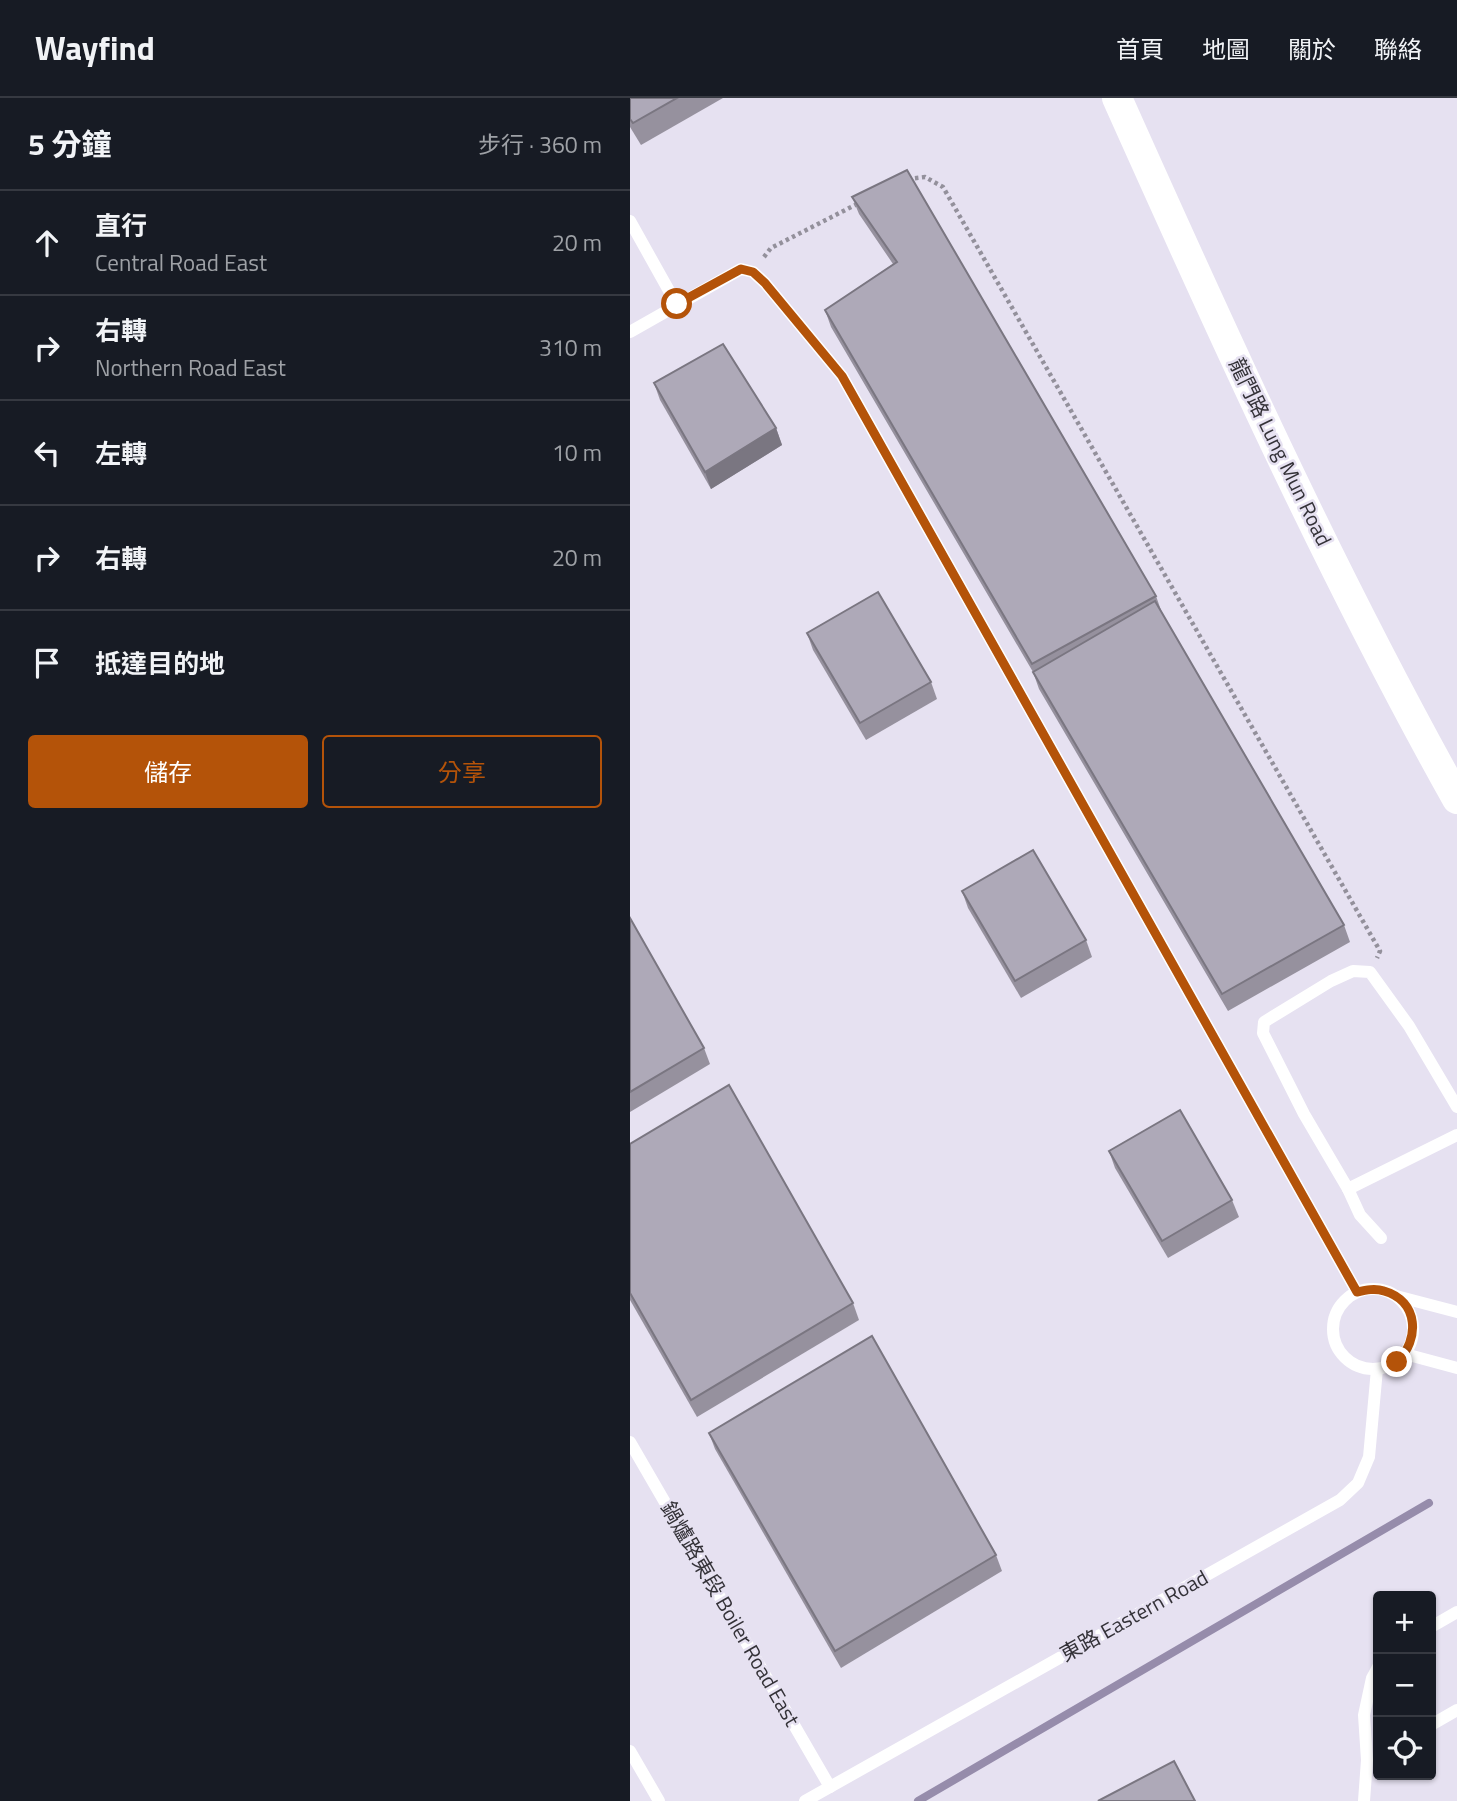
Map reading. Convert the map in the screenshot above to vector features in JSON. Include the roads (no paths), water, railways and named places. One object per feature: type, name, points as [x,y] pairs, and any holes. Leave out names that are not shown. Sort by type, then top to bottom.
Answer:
[{"type":"street","name":"龍門路 Lung Mun Road","points":[[1117,98],[1284,464],[1343,583],[1457,799]]},
{"type":"lane","points":[[630,221],[677,304]]},
{"type":"lane","points":[[630,332],[741,269],[753,272],[765,283],[842,376],[1357,1292]]},
{"type":"lane","points":[[1381,1238],[1360,1215],[1348,1189],[1304,1114],[1263,1033],[1264,1022],[1331,981],[1353,971],[1370,972],[1409,1026],[1457,1107]]},
{"type":"lane","points":[[1348,1189],[1457,1135]]},
{"type":"lane","points":[[1395,1296],[1405,1305],[1411,1316],[1413,1330],[1405,1354],[1397,1362],[1377,1370],[1364,1369],[1342,1357],[1335,1346],[1333,1321],[1346,1299],[1357,1292],[1383,1290],[1395,1296],[1457,1312]]},
{"type":"lane","points":[[1405,1354],[1457,1368]]},
{"type":"lane","name":"東路 Eastern Road","points":[[805,1801],[1340,1500],[1358,1483],[1369,1457],[1377,1370]]},
{"type":"lane","name":"鍋爐路東段 Boiler Road East","points":[[630,1442],[830,1787]]},
{"type":"lane","points":[[1436,1624],[1457,1612]]},
{"type":"lane","points":[[1364,1801],[1373,1757],[1364,1715],[1373,1676]]},
{"type":"lane","points":[[1436,1722],[1457,1710]]},
{"type":"lane","points":[[630,1751],[659,1801]]},
{"type":"waterway","points":[[918,1801],[1429,1503]]}]
